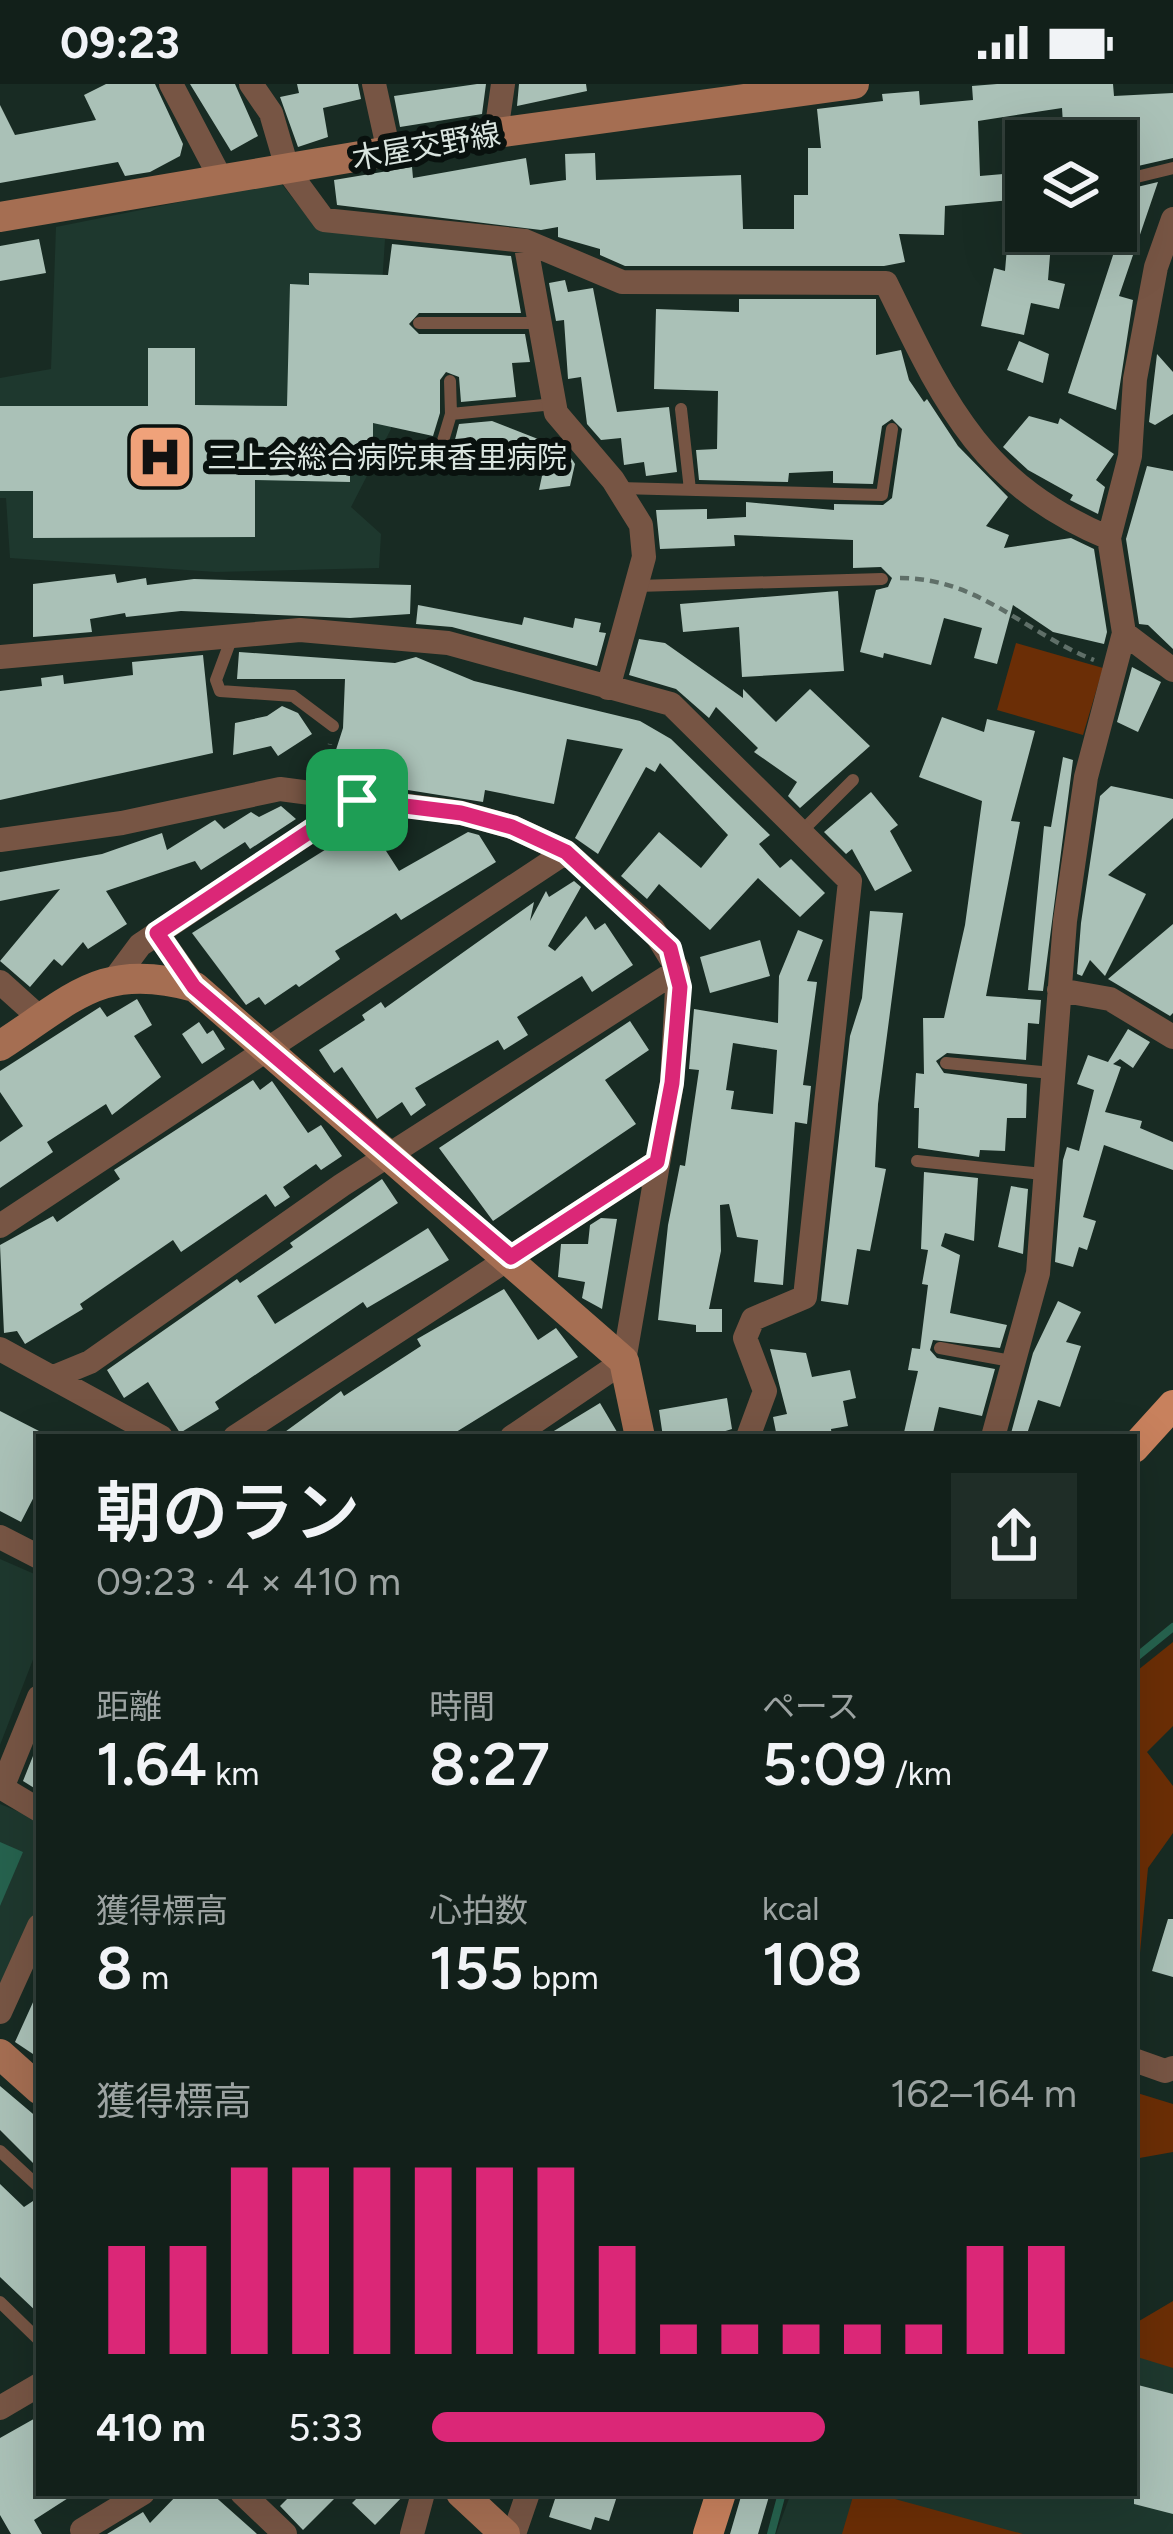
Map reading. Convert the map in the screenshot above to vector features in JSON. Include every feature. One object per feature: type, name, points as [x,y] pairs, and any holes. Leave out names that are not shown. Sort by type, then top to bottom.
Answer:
[{"type":"main road","points":[[1137,1445],[1173,1405]]},
{"type":"main road","points":[[708,2534],[720,2496]]},
{"type":"street","points":[[171,84],[222,181]]},
{"type":"street","points":[[251,84],[272,113],[288,171],[324,220],[525,241],[622,283],[886,283],[933,385],[994,464],[1058,517],[1109,538]]},
{"type":"street","points":[[374,84],[389,152]]},
{"type":"street","points":[[496,134],[503,84]]},
{"type":"street","name":"木屋交野線","points":[[0,217],[496,134],[854,84]]},
{"type":"street","points":[[994,1434],[1038,1273],[1059,990],[1086,777],[1124,633],[1109,538],[1130,456],[1136,379],[1156,266],[1173,219]]},
{"type":"street","points":[[525,241],[554,404],[641,525],[644,556],[608,688]]},
{"type":"street","points":[[0,657],[300,630],[448,643],[671,704],[803,830],[850,881],[805,1297],[753,1319],[745,1339],[765,1390],[749,1434]]},
{"type":"street","points":[[1124,633],[1173,670]]},
{"type":"street","points":[[0,840],[122,823],[280,789],[461,813],[512,827],[566,852],[653,929],[679,970],[672,1083],[624,1360],[639,1434]]},
{"type":"street","points":[[0,1046],[117,976],[140,945],[357,800]]},
{"type":"street","points":[[0,1226],[566,852]]},
{"type":"street","points":[[157,933],[194,987],[511,1257],[624,1360]]},
{"type":"street","points":[[56,1376],[90,1362],[387,1155],[679,970]]},
{"type":"street","points":[[117,976],[155,975],[194,987]]},
{"type":"street","points":[[0,982],[41,1019]]},
{"type":"street","points":[[1059,990],[1110,999],[1173,1037]]},
{"type":"street","points":[[240,1434],[657,1162]]},
{"type":"street","points":[[5,1356],[56,1376],[156,1434]]},
{"type":"street","points":[[516,1434],[624,1360]]},
{"type":"street","points":[[0,1537],[36,1555]]},
{"type":"street","points":[[36,1709],[2,1788],[36,1808]]},
{"type":"street","points":[[0,2012],[36,1933]]},
{"type":"street","points":[[0,2054],[36,2087]]},
{"type":"street","points":[[1137,2061],[1165,2071],[1173,2068]]},
{"type":"street","points":[[0,2408],[36,2387]]},
{"type":"street","points":[[81,2533],[137,2496]]},
{"type":"street","points":[[245,2496],[285,2534]]},
{"type":"street","points":[[412,2534],[422,2496]]},
{"type":"street","points":[[465,2496],[509,2534],[526,2496]]},
{"type":"lane","points":[[1137,177],[1173,168]]},
{"type":"lane","points":[[418,323],[539,323]]},
{"type":"lane","points":[[442,444],[451,414],[450,381]]},
{"type":"lane","points":[[451,414],[554,404]]},
{"type":"lane","points":[[681,409],[690,490]]},
{"type":"lane","points":[[617,488],[882,495],[892,429]]},
{"type":"lane","points":[[636,586],[882,579]]},
{"type":"lane","points":[[232,638],[215,680],[220,691],[292,696],[333,727]]},
{"type":"lane","points":[[803,830],[853,780]]},
{"type":"lane","points":[[946,1063],[1052,1073]]},
{"type":"lane","points":[[917,1161],[1043,1174]]},
{"type":"lane","points":[[940,1348],[1011,1361]]},
{"type":"lane","points":[[0,2151],[36,2184]]},
{"type":"lane","points":[[0,2302],[36,2337]]},
{"type":"path","points":[[882,579],[932,578],[971,590],[1022,618],[1046,642],[1115,668]]},
{"type":"path","points":[[320,795],[333,727]]},
{"type":"shaded area","points":[[280,182],[314,225],[385,239],[380,317],[400,328],[391,429],[351,507],[381,534],[379,568],[216,572],[10,558],[6,498],[0,498],[0,378],[51,369],[56,227]]},
{"type":"shaded area","points":[[1016,643],[1103,668],[1083,735],[997,710]]},
{"type":"shaded area","points":[[0,1559],[36,1575],[36,1652],[0,1745]]},
{"type":"shaded area","points":[[1173,1642],[1173,1726],[1147,1752],[1173,1786],[1173,1833],[1148,1868],[1137,1984],[1137,1674]]},
{"type":"shaded area","points":[[0,1804],[36,1819],[36,1913],[0,1994]]},
{"type":"shaded area","points":[[0,1842],[23,1852],[0,1906]]},
{"type":"shaded area","points":[[1137,2093],[1173,2104],[1173,2152],[1137,2158]]},
{"type":"shaded area","points":[[1173,2301],[1173,2368],[1137,2357],[1137,2322]]},
{"type":"shaded area","points":[[1137,2353],[1173,2361],[1173,2534],[776,2534],[790,2496],[1137,2496]]},
{"type":"shaded area","points":[[853,2496],[884,2496],[1023,2534],[842,2534]]},
{"type":"building","points":[[106,84],[155,84],[183,144],[180,156],[150,172],[125,176],[118,162],[0,183],[0,105],[15,135],[96,120],[84,95]]},
{"type":"building","points":[[190,84],[235,84],[258,136],[231,151]]},
{"type":"building","points":[[297,84],[358,84],[361,99],[323,108],[328,137],[298,147],[280,97],[299,93]]},
{"type":"building","points":[[486,84],[482,114],[400,127],[394,96]]},
{"type":"building","points":[[519,84],[586,84],[587,91],[517,106]]},
{"type":"building","points":[[1113,84],[1114,96],[1173,93],[1173,158],[1137,166],[1137,120],[1063,120],[1062,108],[978,121],[980,176],[1005,174],[1005,201],[945,206],[944,235],[899,234],[905,262],[884,266],[625,266],[600,255],[600,249],[558,237],[558,227],[541,230],[337,205],[334,180],[412,167],[413,178],[526,158],[530,185],[566,180],[565,154],[595,153],[596,180],[741,175],[743,229],[794,229],[794,195],[808,195],[808,148],[821,148],[817,109],[919,91],[920,105],[973,100],[972,86]]},
{"type":"building","points":[[1158,182],[1137,243],[1137,187]]},
{"type":"building","points":[[39,239],[46,273],[0,281],[0,246]]},
{"type":"building","points":[[392,244],[511,256],[521,313],[419,313],[409,324],[419,334],[525,334],[530,362],[512,363],[516,397],[461,402],[459,377],[446,372],[440,380],[440,413],[433,436],[373,423],[373,448],[350,448],[350,482],[255,480],[255,537],[33,538],[33,491],[0,491],[0,406],[148,406],[148,348],[195,348],[195,405],[287,406],[290,284],[309,285],[309,273],[388,275]]},
{"type":"building","points":[[1007,252],[1050,252],[1048,280],[1065,284],[1059,309],[1031,303],[1024,335],[981,326],[994,268],[1005,271]]},
{"type":"building","points":[[1114,252],[1134,252],[1119,296],[1133,300],[1116,410],[1068,393]]},
{"type":"building","points":[[565,280],[568,292],[593,288],[617,412],[669,407],[677,472],[646,476],[644,462],[624,465],[621,438],[601,440],[587,424],[581,377],[568,379],[564,320],[556,321],[549,283]]},
{"type":"building","points":[[739,299],[876,299],[876,355],[901,350],[909,380],[924,402],[927,399],[958,446],[1008,497],[986,526],[1009,535],[1004,548],[1071,538],[1094,549],[1107,632],[1104,644],[1053,632],[1013,605],[997,664],[974,658],[982,628],[944,618],[931,665],[884,653],[883,658],[860,652],[876,590],[888,587],[892,578],[881,567],[853,568],[853,540],[734,535],[735,546],[660,549],[656,510],[707,509],[707,519],[746,517],[746,502],[834,510],[834,504],[883,505],[892,498],[902,429],[892,419],[882,426],[873,484],[833,483],[833,471],[789,473],[788,482],[699,480],[696,450],[717,449],[718,391],[654,389],[656,309],[739,312]]},
{"type":"building","points":[[1019,341],[1049,354],[1043,383],[1007,370]]},
{"type":"building","points":[[1157,354],[1173,372],[1173,414],[1155,425],[1149,422]]},
{"type":"building","points":[[1029,416],[1058,424],[1060,418],[1114,454],[1096,480],[1105,487],[1098,514],[1070,500],[1073,495],[1028,470],[1003,447]]},
{"type":"building","points":[[492,421],[566,450],[575,464],[570,486],[539,490],[542,476],[507,465],[479,468],[478,458],[450,459],[459,424]]},
{"type":"building","points":[[1147,466],[1173,471],[1173,649],[1148,625],[1139,624],[1126,539]]},
{"type":"building","points":[[115,574],[117,583],[146,578],[147,585],[194,579],[411,585],[410,614],[350,618],[181,611],[126,617],[125,613],[90,619],[92,632],[33,637],[33,584]]},
{"type":"building","points":[[838,591],[844,671],[742,677],[739,627],[683,632],[680,604]]},
{"type":"building","points":[[418,605],[522,625],[524,617],[573,628],[575,618],[601,623],[599,632],[606,633],[597,666],[452,627],[416,624]]},
{"type":"building","points":[[639,639],[665,643],[743,698],[743,689],[776,722],[810,689],[870,746],[800,808],[788,796],[797,782],[754,752],[758,748],[716,707],[709,718],[676,689],[629,675]]},
{"type":"building","points":[[239,652],[395,663],[416,657],[474,681],[640,721],[671,739],[770,835],[759,844],[780,868],[791,859],[825,893],[800,917],[758,878],[710,930],[659,884],[647,899],[621,876],[659,832],[701,868],[728,835],[660,763],[655,772],[646,767],[598,854],[575,838],[623,749],[567,739],[554,804],[485,790],[483,802],[389,787],[393,764],[334,756],[343,728],[345,679],[237,679]]},
{"type":"building","points":[[203,655],[213,753],[0,800],[0,691],[42,686],[41,678],[63,675],[64,684],[133,675],[132,662]]},
{"type":"building","points":[[1132,667],[1161,682],[1138,732],[1117,722]]},
{"type":"building","points":[[282,706],[298,713],[312,734],[278,756],[271,746],[233,755],[235,723],[267,716]]},
{"type":"building","points":[[942,717],[984,732],[987,719],[1035,731],[1011,821],[1020,822],[986,996],[1041,1000],[1039,1024],[1028,1023],[1026,1060],[947,1053],[936,1061],[944,1073],[1027,1084],[1026,1118],[1007,1118],[1005,1151],[980,1150],[979,1157],[918,1148],[919,1108],[914,1108],[916,1073],[924,1074],[923,1018],[944,1018],[965,925],[982,801],[919,777]]},
{"type":"building","points":[[1063,757],[1073,760],[1043,991],[1028,990],[1044,826],[1051,827]]},
{"type":"building","points":[[1111,786],[1173,799],[1173,818],[1108,875],[1146,894],[1105,976],[1090,960],[1082,976],[1077,974],[1081,923],[1100,796]]},
{"type":"building","points":[[871,792],[898,825],[890,831],[912,871],[875,891],[852,849],[846,854],[824,832]]},
{"type":"building","points":[[281,806],[296,819],[250,849],[245,842],[201,870],[195,861],[106,891],[127,924],[88,949],[83,942],[62,966],[54,959],[30,987],[0,961],[60,889],[0,901],[0,872],[102,854],[162,833],[167,850],[215,820],[224,829],[251,812],[259,817]]},
{"type":"building","points":[[368,823],[399,871],[468,832],[479,835],[496,862],[401,920],[396,913],[335,951],[340,959],[299,987],[296,984],[265,1005],[259,997],[246,1005],[192,933]]},
{"type":"building","points":[[574,881],[581,887],[548,946],[555,951],[586,916],[595,930],[605,923],[633,965],[592,992],[582,976],[517,1017],[528,1035],[504,1050],[498,1040],[415,1088],[426,1105],[411,1116],[402,1102],[377,1119],[342,1067],[334,1073],[319,1050],[365,1020],[362,1015],[381,1002],[385,1008],[534,902],[530,921],[546,891],[549,897]]},
{"type":"building","points":[[870,911],[903,913],[878,1104],[875,1167],[886,1169],[870,1251],[857,1249],[848,1305],[821,1301],[850,1036],[862,998]]},
{"type":"building","points":[[1173,924],[1173,1013],[1170,1016],[1108,979]]},
{"type":"building","points":[[798,930],[823,940],[807,981],[817,982],[803,1085],[811,1086],[807,1124],[795,1122],[783,1285],[754,1282],[758,1240],[737,1237],[729,1204],[720,1205],[721,1251],[709,1309],[722,1309],[722,1332],[696,1332],[696,1325],[658,1320],[668,1225],[680,1165],[685,1166],[699,1070],[689,1069],[694,1009],[778,1023],[779,976]],"holes":[[[733,1043],[777,1050],[773,1114],[731,1109],[734,1091],[726,1090]]]},
{"type":"building","points":[[760,940],[770,976],[710,993],[700,957]]},
{"type":"building","points":[[137,999],[152,1025],[134,1036],[161,1077],[112,1115],[106,1104],[47,1142],[53,1152],[0,1188],[0,1142],[23,1126],[0,1092],[0,1071],[100,1007],[107,1017]]},
{"type":"building","points":[[630,1021],[649,1050],[605,1080],[636,1124],[493,1221],[439,1148]]},
{"type":"building","points":[[199,1022],[207,1034],[213,1030],[225,1049],[202,1064],[182,1034]]},
{"type":"building","points":[[1128,1029],[1150,1042],[1133,1068],[1120,1059],[1113,1064],[1121,1067],[1105,1112],[1142,1121],[1140,1128],[1173,1142],[1173,1170],[1104,1145],[1083,1217],[1096,1221],[1087,1250],[1079,1247],[1073,1267],[1055,1262],[1063,1160],[1067,1147],[1079,1151],[1094,1090],[1077,1084],[1088,1055],[1108,1062]]},
{"type":"building","points":[[253,1080],[260,1090],[272,1081],[308,1133],[321,1125],[342,1156],[321,1170],[316,1164],[283,1187],[290,1197],[275,1207],[266,1194],[181,1252],[173,1240],[80,1304],[83,1309],[25,1344],[17,1331],[4,1333],[0,1245],[53,1216],[57,1222],[120,1179],[114,1170]]},
{"type":"building","points":[[924,1172],[978,1178],[974,1241],[945,1233],[941,1246],[960,1255],[950,1313],[1007,1325],[1000,1348],[933,1340],[930,1350],[937,1358],[995,1369],[982,1416],[939,1407],[933,1434],[904,1434],[918,1371],[908,1370],[912,1348],[920,1349],[928,1285],[922,1284],[928,1250],[921,1249]]},
{"type":"building","points":[[382,1179],[398,1203],[257,1296],[275,1324],[428,1228],[449,1260],[367,1308],[363,1302],[215,1402],[219,1409],[180,1433],[148,1382],[124,1398],[107,1370],[237,1279],[240,1283],[293,1247],[290,1243]]},
{"type":"building","points":[[1011,1186],[1028,1189],[1023,1254],[998,1247]]},
{"type":"building","points":[[601,1218],[617,1219],[602,1309],[582,1298],[585,1282],[558,1277],[561,1244],[588,1244],[590,1225]]},
{"type":"building","points":[[504,1289],[538,1340],[556,1328],[578,1357],[453,1434],[282,1434],[341,1391],[344,1396],[421,1346],[417,1339]]},
{"type":"building","points":[[1058,1301],[1081,1312],[1066,1342],[1081,1346],[1060,1407],[1038,1400],[1027,1434],[1011,1434],[1033,1353]]},
{"type":"building","points":[[770,1349],[806,1353],[812,1377],[850,1370],[856,1398],[843,1401],[848,1426],[831,1429],[832,1434],[776,1434],[773,1417],[787,1414]]},
{"type":"building","points":[[727,1398],[732,1429],[716,1434],[663,1434],[659,1410]]},
{"type":"building","points":[[600,1403],[618,1434],[549,1434]]},
{"type":"building","points":[[0,1411],[39,1434],[36,1493],[21,1522],[0,1511]]},
{"type":"building","points":[[36,1748],[36,1789],[23,1781]]},
{"type":"building","points":[[1168,1919],[1173,1919],[1173,1977],[1152,1971]]},
{"type":"building","points":[[36,1996],[36,2056],[15,2042]]},
{"type":"building","points":[[0,2086],[36,2116],[36,2166],[0,2130]]},
{"type":"building","points":[[0,2184],[24,2207],[36,2199],[36,2311],[0,2277]]},
{"type":"building","points":[[1137,2385],[1173,2394],[1173,2514],[1134,2504]]},
{"type":"building","points":[[36,2418],[36,2496],[71,2496],[34,2520],[42,2534],[11,2534],[0,2515],[0,2438]]},
{"type":"building","points":[[176,2496],[214,2496],[257,2534],[107,2534],[143,2512],[150,2523]]},
{"type":"building","points":[[290,2496],[337,2496],[303,2530],[280,2506]]},
{"type":"building","points":[[359,2496],[403,2496],[375,2525],[352,2503]]},
{"type":"building","points":[[556,2496],[617,2496],[609,2521],[595,2517],[591,2530],[549,2517]]},
{"type":"building","points":[[741,2496],[769,2496],[758,2534],[730,2534]]},
{"type":"waterway","points":[[1137,1657],[1173,1627]]},
{"type":"waterway","points":[[771,2534],[781,2496]]},
{"type":"place","name":"三上会総合病院東香里病院","points":[[160,457]]},
{"type":"route","points":[[357,800],[461,813],[512,827],[566,852],[653,929],[670,948],[679,970],[672,1083],[657,1162],[511,1257],[194,987],[157,933],[357,800]]}]
